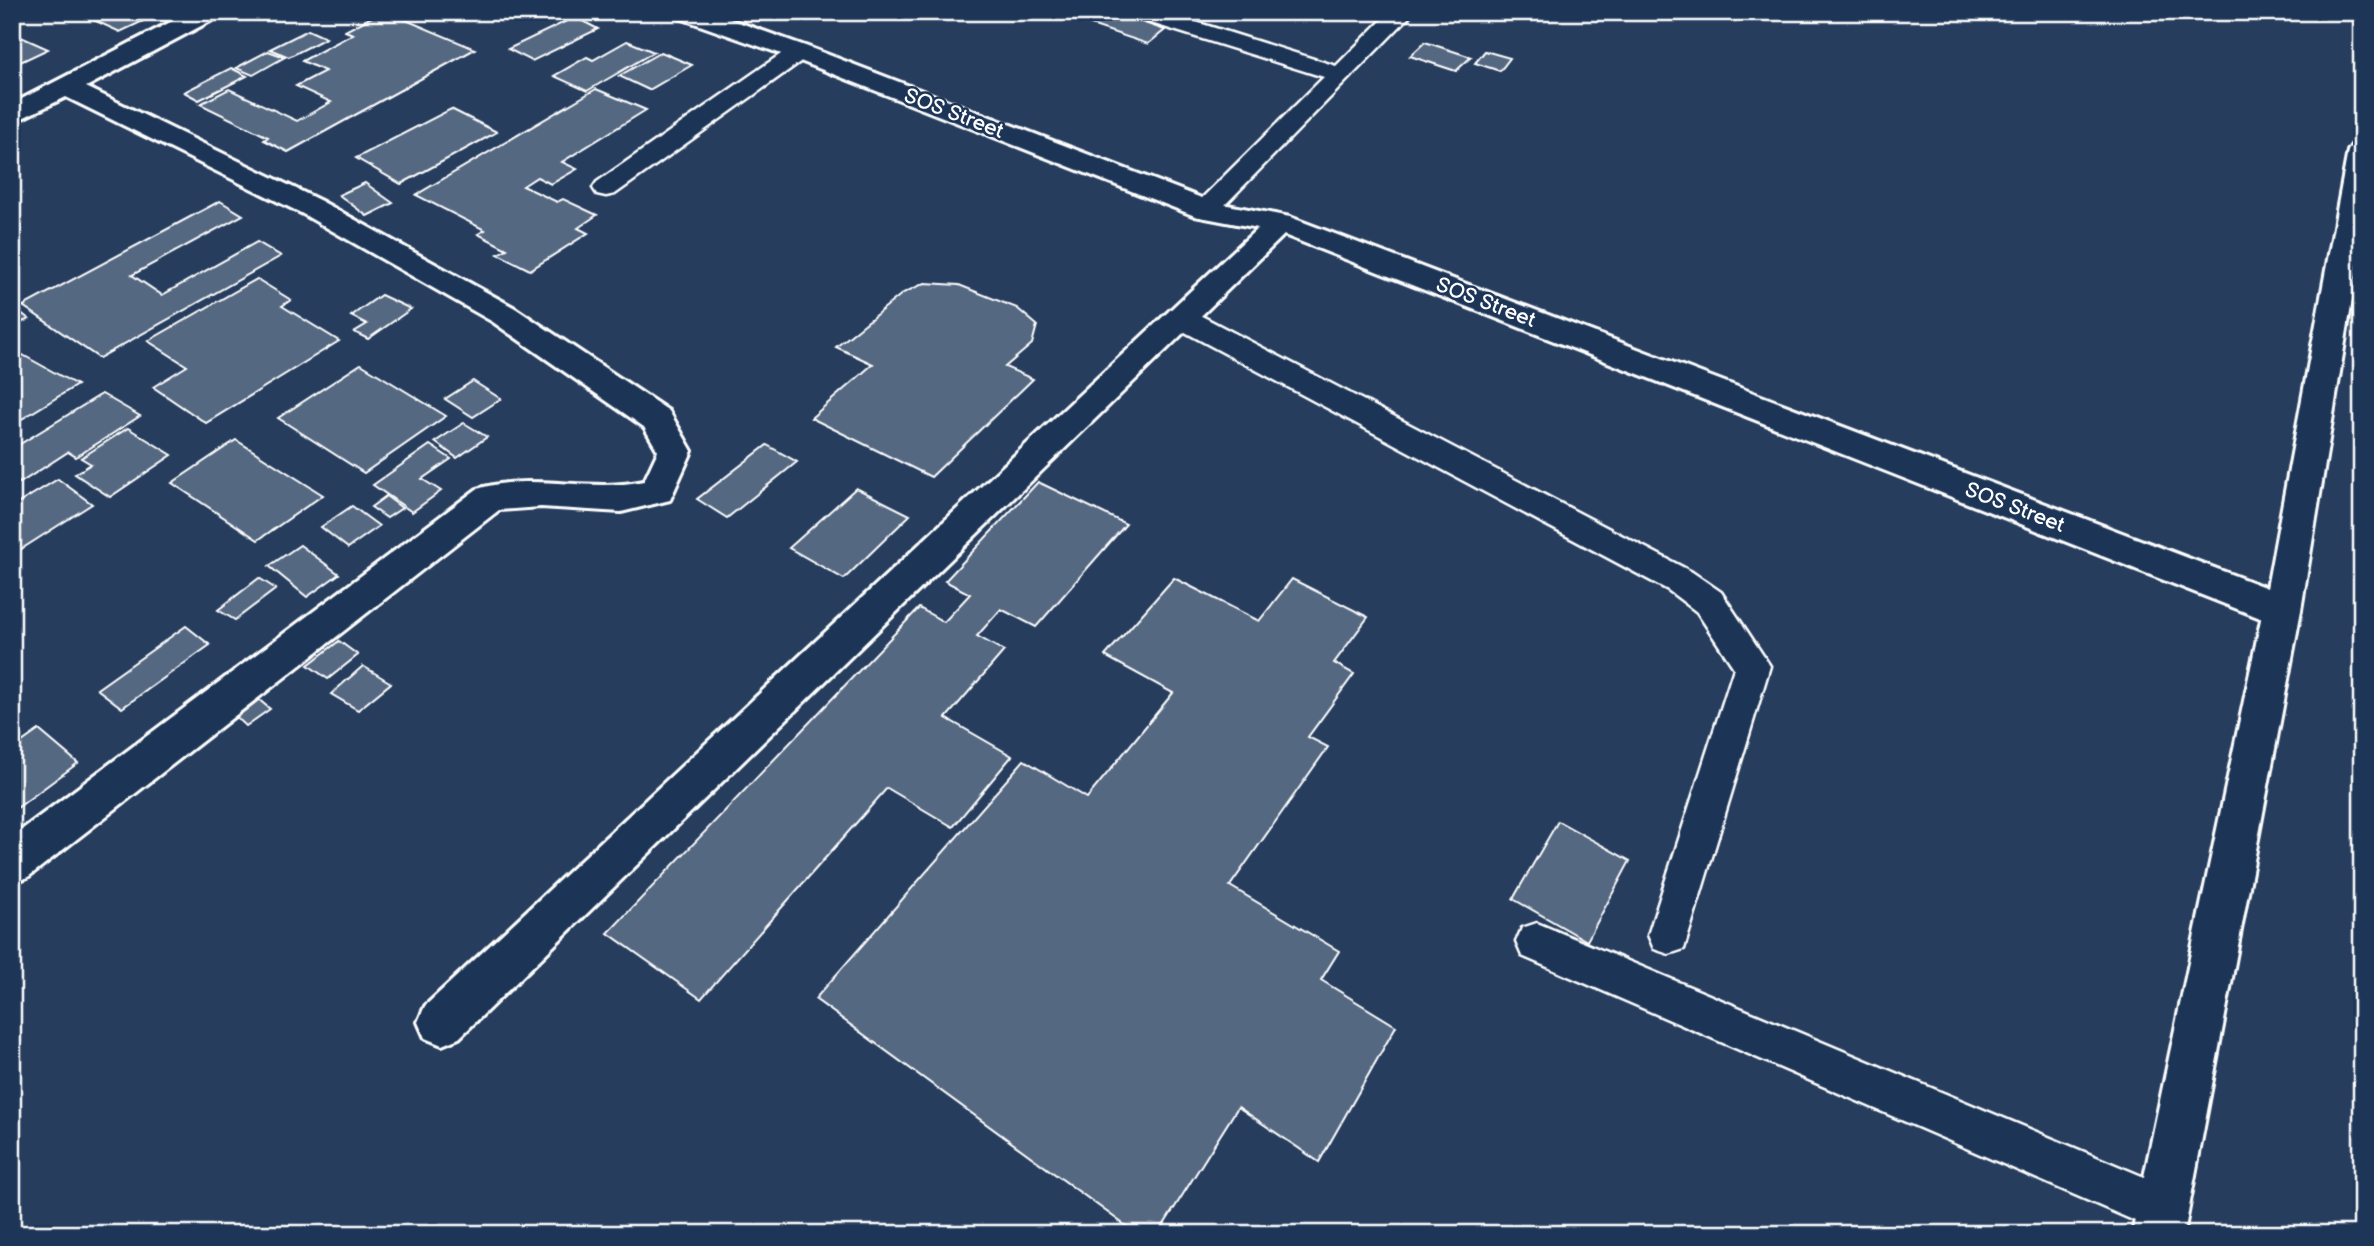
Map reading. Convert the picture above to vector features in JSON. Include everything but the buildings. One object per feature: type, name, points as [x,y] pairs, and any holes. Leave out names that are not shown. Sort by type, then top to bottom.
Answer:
[{"type":"street","points":[[12,115],[209,12]]},
{"type":"street","name":"SOS Street","points":[[686,12],[799,52],[1205,210],[1280,223],[2282,610]]},
{"type":"street","points":[[12,863],[490,498],[541,494],[621,499],[657,491],[675,451],[657,419],[504,315],[311,207],[66,87]]},
{"type":"street","points":[[2161,1222],[2282,610],[2362,151]]},
{"type":"street","points":[[442,1021],[1280,223]]},
{"type":"lane","points":[[1140,12],[1341,75]]},
{"type":"lane","points":[[1205,210],[1403,12]]},
{"type":"lane","points":[[606,188],[799,52]]},
{"type":"lane","points":[[1181,317],[1680,581],[1709,602],[1752,666],[1669,935]]},
{"type":"lane","points":[[1537,942],[2161,1222]]}]
